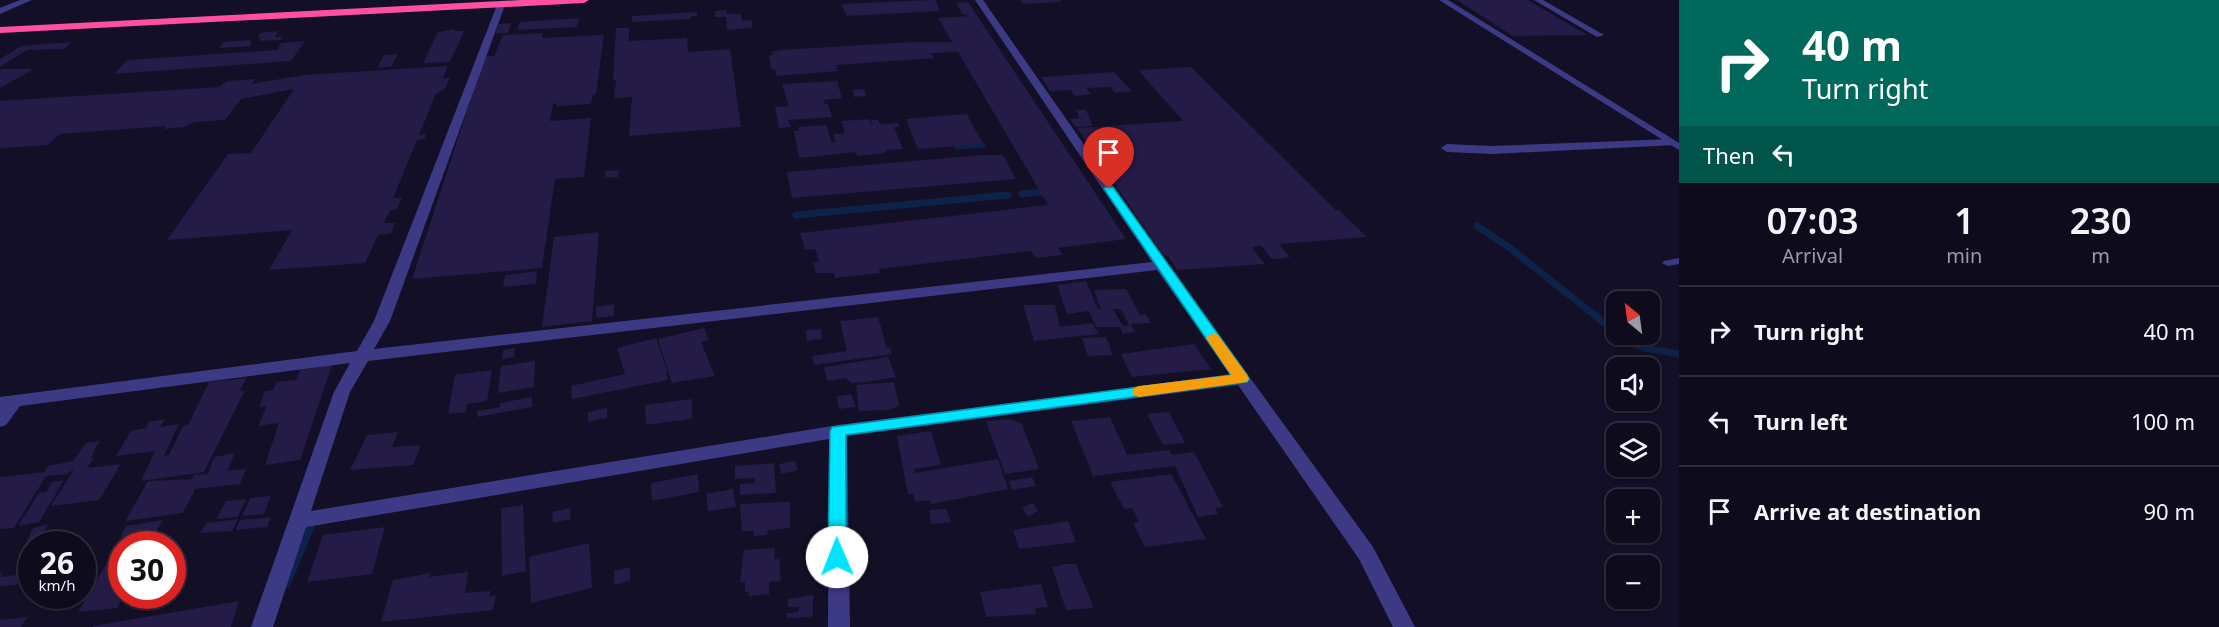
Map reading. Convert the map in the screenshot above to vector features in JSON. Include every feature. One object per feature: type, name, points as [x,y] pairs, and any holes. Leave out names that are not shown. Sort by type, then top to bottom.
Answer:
[{"type":"highway","points":[[0,28],[481,0]]},
{"type":"highway","points":[[0,28],[584,0]]},
{"type":"street","points":[[0,11],[28,0]]},
{"type":"street","points":[[979,0],[1161,265],[1365,553],[1401,617],[1404,627]]},
{"type":"street","points":[[262,627],[342,392],[382,321],[501,5]]},
{"type":"street","points":[[1447,148],[1492,150],[1677,145]]},
{"type":"street","points":[[0,421],[7,403],[361,356],[1161,265]]},
{"type":"street","points":[[297,521],[838,431],[1242,379]]},
{"type":"street","points":[[838,431],[839,627]]},
{"type":"lane","points":[[1443,0],[1677,145]]},
{"type":"lane","points":[[1538,0],[1600,35]]},
{"type":"building","points":[[935,0],[940,11],[847,16],[841,4]]},
{"type":"building","points":[[1020,0],[1061,0],[1061,2],[1023,4]]},
{"type":"building","points":[[1457,0],[1528,0],[1587,35],[1513,36]]},
{"type":"building","points":[[968,2],[1126,239],[1058,248],[1063,255],[1036,258],[1031,251],[879,269],[880,273],[835,278],[834,273],[816,273],[813,263],[819,262],[815,249],[805,250],[800,233],[1048,205],[958,52],[931,53],[934,58],[836,65],[838,71],[776,76],[775,69],[771,69],[769,56],[773,55],[771,52],[781,50],[952,42],[938,18],[970,16],[963,15],[956,3]]},
{"type":"building","points":[[727,10],[726,14],[741,14],[742,21],[752,20],[752,28],[727,30],[726,17],[715,17],[715,11]]},
{"type":"building","points":[[697,12],[697,16],[691,16],[691,19],[632,22],[632,16]]},
{"type":"building","points":[[579,18],[577,27],[517,30],[520,22]]},
{"type":"building","points":[[511,23],[508,33],[495,34],[499,24]]},
{"type":"building","points":[[616,28],[629,28],[629,41],[687,38],[688,52],[730,49],[741,127],[629,136],[632,97],[614,98]]},
{"type":"building","points":[[455,29],[454,31],[464,31],[450,62],[423,63],[438,32]]},
{"type":"building","points":[[278,31],[275,37],[283,37],[281,40],[259,41],[261,37],[257,38],[260,33]]},
{"type":"building","points":[[543,33],[542,38],[604,35],[596,94],[593,94],[591,104],[556,106],[557,103],[553,104],[550,121],[591,118],[584,177],[555,179],[542,268],[412,279],[485,56],[494,56],[503,35]]},
{"type":"building","points":[[249,40],[252,42],[250,46],[219,48],[224,42]]},
{"type":"building","points":[[305,41],[291,61],[114,74],[127,60],[277,50],[281,43]]},
{"type":"building","points":[[72,42],[64,49],[27,50],[0,67],[0,59],[21,46]]},
{"type":"building","points":[[398,54],[391,67],[377,68],[384,55]]},
{"type":"building","points":[[448,66],[443,78],[450,78],[445,89],[436,94],[419,135],[426,134],[425,139],[417,140],[393,198],[402,198],[397,209],[390,210],[384,223],[395,223],[391,233],[378,235],[365,263],[269,270],[292,230],[167,240],[228,154],[251,153],[294,89],[241,99],[225,120],[194,122],[184,127],[164,129],[166,126],[60,134],[48,145],[0,148],[0,101],[219,87],[227,81],[256,79],[251,84],[304,75]]},
{"type":"building","points":[[1191,67],[1336,210],[1339,210],[1367,237],[1279,244],[1290,257],[1278,259],[1271,258],[1262,246],[1255,246],[1252,248],[1265,264],[1177,270],[1168,256],[1164,256],[1077,128],[1183,121],[1138,70]]},
{"type":"building","points":[[34,69],[0,88],[0,70]]},
{"type":"building","points":[[1114,72],[1132,91],[1115,93],[1111,87],[1086,88],[1091,94],[1074,96],[1071,90],[1050,91],[1041,77]]},
{"type":"building","points":[[837,81],[842,98],[824,100],[825,104],[828,104],[832,117],[788,120],[791,127],[779,128],[775,107],[789,106],[782,84]]},
{"type":"building","points":[[864,89],[866,96],[854,97],[852,90]]},
{"type":"building","points":[[1076,110],[1086,110],[1093,126],[1076,127],[1070,119],[1080,118]]},
{"type":"building","points":[[967,114],[983,144],[918,149],[906,119]]},
{"type":"building","points":[[869,119],[873,128],[871,120],[878,120],[880,124],[898,123],[900,127],[894,127],[903,149],[857,156],[856,152],[799,158],[794,131],[799,131],[798,127],[826,125],[832,142],[836,142],[833,134],[845,133],[841,121]]},
{"type":"building","points":[[1003,155],[1016,179],[792,198],[787,172]]},
{"type":"building","points":[[619,170],[618,177],[605,178],[605,171]]},
{"type":"building","points":[[599,232],[592,321],[542,327],[554,237]]},
{"type":"building","points":[[537,271],[536,284],[503,287],[505,275]]},
{"type":"building","points":[[1086,281],[1098,309],[1101,309],[1094,290],[1126,289],[1140,315],[1146,314],[1151,323],[1131,324],[1135,332],[1123,334],[1120,327],[1096,327],[1089,311],[1067,314],[1057,285]],"holes":[[[1113,309],[1121,309],[1129,325],[1123,326]]]},
{"type":"building","points":[[614,304],[614,316],[596,318],[596,307]]},
{"type":"building","points":[[1023,305],[1055,305],[1060,327],[1092,323],[1099,334],[1034,341]]},
{"type":"building","points":[[878,317],[887,348],[890,347],[892,354],[814,365],[812,356],[847,351],[840,321]]},
{"type":"building","points":[[704,328],[709,340],[701,342],[715,376],[672,383],[658,339]]},
{"type":"building","points":[[821,329],[822,339],[807,341],[806,330]]},
{"type":"building","points":[[1106,337],[1113,355],[1088,356],[1082,338]]},
{"type":"building","points":[[656,338],[668,373],[666,373],[668,380],[572,399],[571,386],[625,374],[617,348]]},
{"type":"building","points":[[1194,344],[1211,369],[1132,377],[1121,354]]},
{"type":"building","points":[[515,348],[514,357],[502,359],[503,350]]},
{"type":"building","points":[[888,357],[896,377],[851,383],[846,378],[827,381],[824,367]]},
{"type":"building","points":[[535,361],[534,387],[498,393],[501,366]]},
{"type":"building","points":[[332,365],[300,460],[265,465],[279,423],[258,426],[267,406],[259,407],[265,391],[273,390],[277,382],[296,380],[300,370]]},
{"type":"building","points":[[492,370],[487,401],[467,404],[466,412],[448,414],[455,375]]},
{"type":"building","points":[[246,378],[240,391],[245,390],[204,472],[141,481],[155,451],[116,456],[131,431],[146,428],[149,422],[165,419],[160,427],[179,424],[164,456],[169,455],[183,426],[188,425],[209,382]]},
{"type":"building","points":[[894,382],[899,406],[888,410],[859,411],[856,385]]},
{"type":"building","points":[[851,394],[856,407],[839,409],[837,396]]},
{"type":"building","points":[[532,397],[532,407],[477,417],[477,411],[500,407],[500,403]]},
{"type":"building","points":[[692,399],[692,419],[646,425],[645,405]]},
{"type":"building","points":[[607,408],[607,418],[588,422],[588,412]]},
{"type":"building","points":[[1169,412],[1185,443],[1163,445],[1147,414]]},
{"type":"building","points":[[1110,417],[1127,455],[1169,450],[1172,455],[1194,452],[1223,507],[1215,508],[1218,514],[1198,517],[1175,466],[1093,476],[1071,421]]},
{"type":"building","points":[[1011,419],[1022,424],[1039,469],[1005,474],[986,421]]},
{"type":"building","points":[[931,431],[941,465],[914,469],[915,473],[998,459],[1008,489],[931,504],[930,500],[915,502],[913,494],[908,494],[897,436]]},
{"type":"building","points":[[398,432],[392,447],[421,445],[413,465],[350,470],[367,435]]},
{"type":"building","points":[[100,441],[92,454],[94,453],[91,458],[94,458],[87,468],[121,464],[99,500],[51,506],[74,469],[67,474],[46,476],[14,528],[0,529],[0,477],[44,472],[48,466],[73,461],[86,443]]},
{"type":"building","points":[[235,453],[227,471],[246,469],[240,484],[195,489],[183,513],[125,521],[148,481],[193,479],[194,475],[208,474],[214,457]]},
{"type":"building","points":[[795,461],[798,470],[781,474],[779,464]]},
{"type":"building","points":[[774,463],[776,493],[740,495],[740,484],[755,483],[755,478],[735,479],[735,466]]},
{"type":"building","points":[[698,474],[699,492],[652,501],[651,483]]},
{"type":"building","points":[[1171,474],[1206,539],[1145,547],[1133,523],[1139,522],[1132,508],[1124,509],[1110,482]]},
{"type":"building","points":[[1032,477],[1036,486],[1012,490],[1009,481]]},
{"type":"building","points":[[64,480],[39,522],[18,526],[39,493],[46,492],[52,482]]},
{"type":"building","points":[[733,489],[736,507],[708,511],[706,494]]},
{"type":"building","points":[[271,496],[264,514],[242,516],[250,498]]},
{"type":"building","points":[[246,499],[238,517],[216,519],[226,501]]},
{"type":"building","points":[[790,502],[790,528],[768,530],[767,535],[754,536],[754,531],[742,531],[740,504]]},
{"type":"building","points":[[1033,503],[1038,511],[1028,517],[1022,508]]},
{"type":"building","points":[[523,505],[526,571],[502,576],[501,508]]},
{"type":"building","points":[[570,508],[571,519],[553,523],[552,512]]},
{"type":"building","points":[[946,509],[951,522],[931,524],[929,510]]},
{"type":"building","points":[[271,517],[267,527],[236,530],[240,520]]},
{"type":"building","points":[[238,519],[232,531],[200,533],[207,523]]},
{"type":"building","points":[[163,520],[156,531],[123,531],[126,526]]},
{"type":"building","points":[[1068,521],[1076,542],[1019,549],[1013,530]]},
{"type":"building","points":[[48,524],[44,531],[32,531],[33,528]]},
{"type":"building","points":[[385,527],[372,574],[307,582],[323,535]]},
{"type":"building","points":[[589,543],[592,588],[531,603],[529,557]]},
{"type":"building","points":[[775,548],[774,559],[779,558],[781,581],[769,582],[769,594],[748,596],[749,592],[745,592],[745,582],[740,582],[744,550]]},
{"type":"building","points":[[1076,564],[1094,608],[1066,610],[1052,567]]},
{"type":"building","points":[[105,566],[108,566],[108,609],[78,612],[80,609],[96,609],[96,581]]},
{"type":"building","points":[[630,567],[630,581],[614,585],[614,571]]},
{"type":"building","points":[[468,572],[465,593],[491,591],[489,596],[496,595],[493,610],[381,622],[393,580],[430,573],[429,577]]},
{"type":"building","points":[[18,575],[16,585],[0,586],[0,577]]},
{"type":"building","points":[[1041,584],[1048,607],[1035,608],[1036,614],[986,617],[980,592]]},
{"type":"building","points":[[813,595],[813,615],[787,618],[787,613],[798,612],[799,607],[788,607],[788,599]]},
{"type":"building","points":[[239,601],[231,627],[93,627],[93,626]]},
{"type":"building","points":[[27,617],[21,627],[0,627],[0,620]]},
{"type":"waterway","points":[[957,147],[983,145]]},
{"type":"waterway","points":[[1022,194],[1051,191]]},
{"type":"waterway","points":[[796,215],[1008,195]]},
{"type":"waterway","points":[[1477,226],[1510,248],[1606,324]]},
{"type":"waterway","points":[[1637,345],[1679,354]]},
{"type":"waterway","points":[[286,584],[312,522]]},
{"type":"slow traffic","points":[[1139,392],[1242,379],[1213,338]]},
{"type":"route","points":[[837,557],[838,431],[1242,379],[1109,189]]}]
